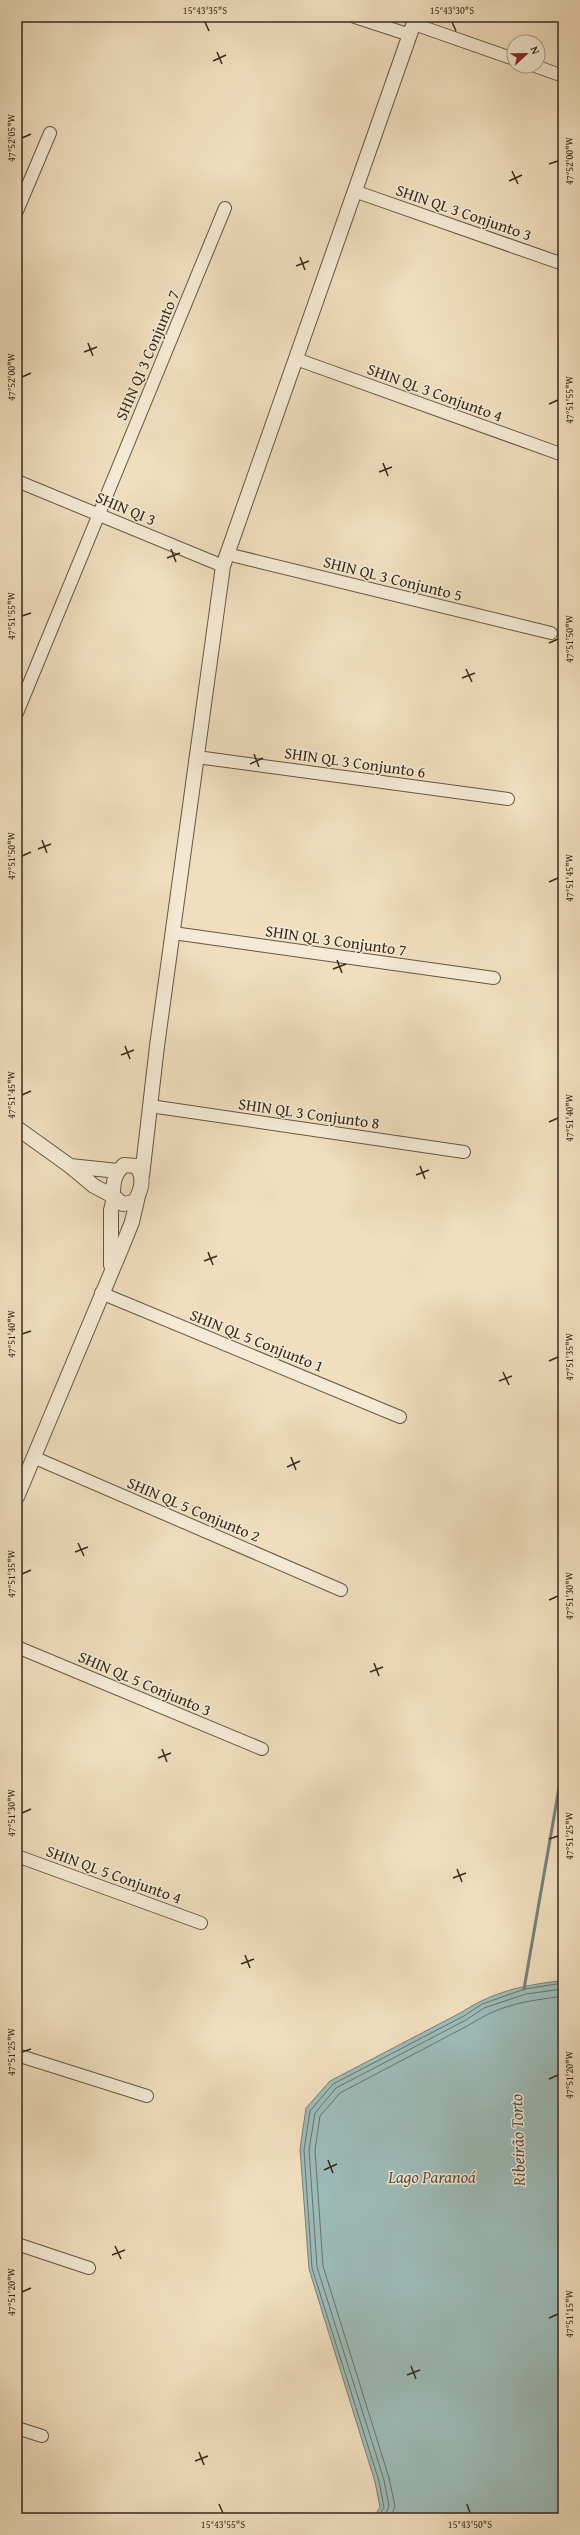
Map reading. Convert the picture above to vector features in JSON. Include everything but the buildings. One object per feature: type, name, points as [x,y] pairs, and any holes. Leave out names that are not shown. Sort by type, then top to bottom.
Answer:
[{"type":"street","points":[[356,17],[413,25],[506,56]]},
{"type":"street","points":[[17,1497],[111,1269],[132,1222],[142,1183],[147,1121],[225,560],[413,25]]},
{"type":"street","points":[[546,70],[563,76]]},
{"type":"street","points":[[17,211],[50,133]]},
{"type":"street","name":"SHIN QL 3 Conjunto 3","points":[[354,191],[563,264]]},
{"type":"street","name":"SHIN QI 3 Conjunto 7","points":[[17,713],[225,208]]},
{"type":"street","name":"SHIN QL 3 Conjunto 4","points":[[296,359],[563,455]]},
{"type":"street","name":"SHIN QI 3","points":[[17,481],[98,514],[225,560]]},
{"type":"street","name":"SHIN QL 3 Conjunto 5","points":[[225,560],[551,633]]},
{"type":"street","name":"SHIN QL 3 Conjunto 6","points":[[198,757],[508,799]]},
{"type":"street","name":"SHIN QL 3 Conjunto 7","points":[[173,933],[494,978]]},
{"type":"street","name":"SHIN QL 3 Conjunto 8","points":[[150,1106],[464,1152]]},
{"type":"street","points":[[111,1269],[111,1210],[114,1197],[114,1178],[118,1171],[130,1164],[147,1121]]},
{"type":"street","points":[[17,1128],[103,1192],[114,1197],[123,1204],[128,1205],[138,1196]]},
{"type":"street","points":[[130,1164],[136,1166],[142,1176]]},
{"type":"street","points":[[70,1166],[118,1171]]},
{"type":"street","name":"SHIN QL 5 Conjunto 1","points":[[101,1294],[400,1417]]},
{"type":"street","name":"SHIN QL 5 Conjunto 2","points":[[33,1457],[341,1590]]},
{"type":"street","name":"SHIN QL 5 Conjunto 3","points":[[17,1647],[262,1749]]},
{"type":"street","name":"SHIN QL 5 Conjunto 4","points":[[17,1856],[200,1923]]},
{"type":"street","points":[[17,2055],[147,2096]]},
{"type":"street","points":[[17,2244],[89,2268]]},
{"type":"street","points":[[17,2428],[42,2436]]},
{"type":"water","name":"Lago Paranoá","points":[[563,1979],[563,2518],[373,2518],[380,2507],[375,2482],[309,2269],[300,2149],[306,2108],[330,2081],[473,2005],[509,1990]]},
{"type":"waterway","name":"Ribeirão Torto","points":[[524,1989],[563,1765]]}]
